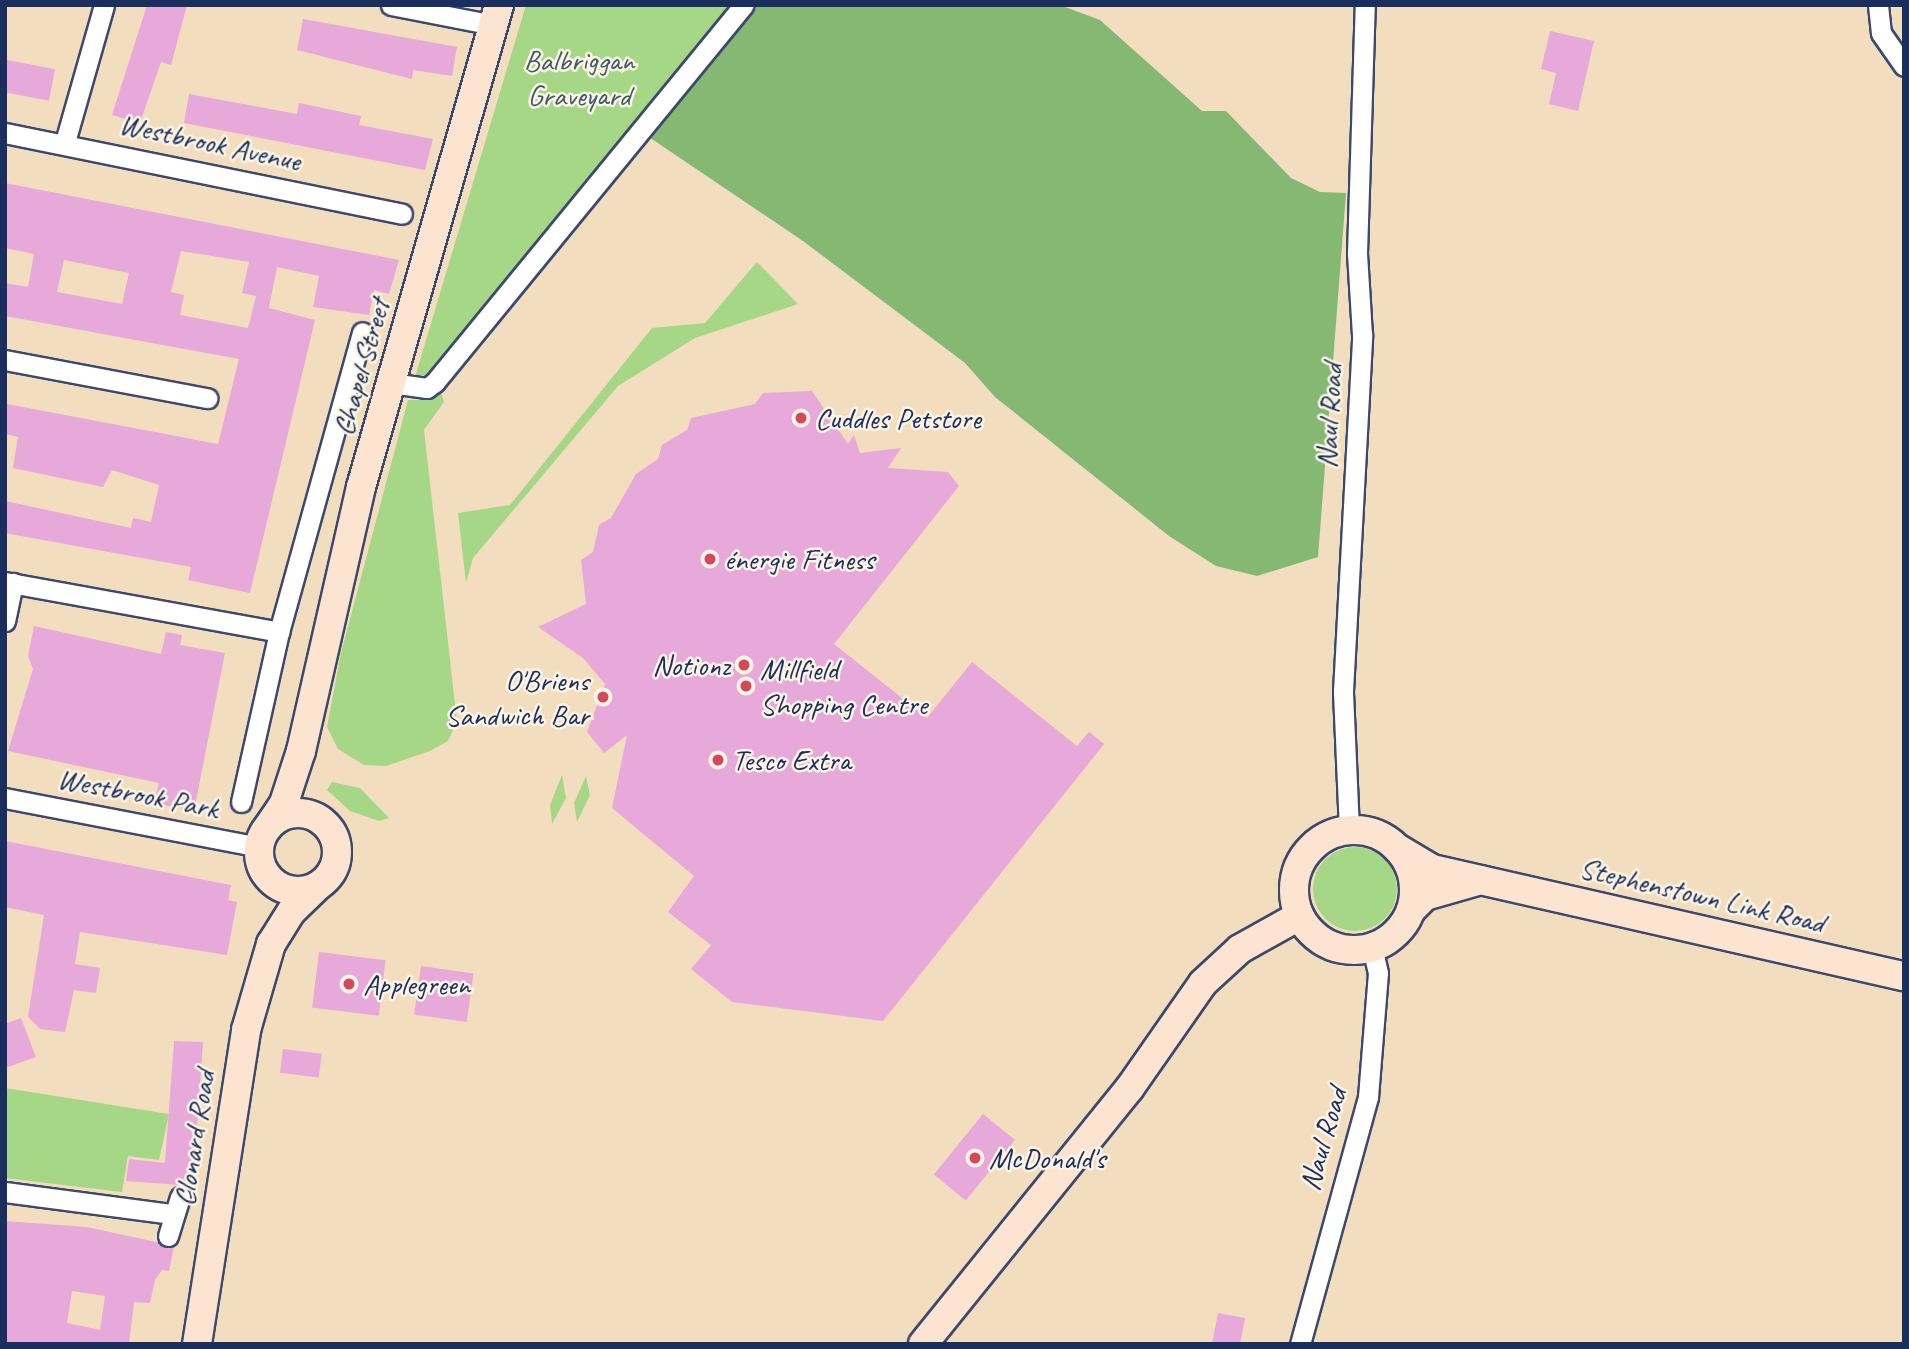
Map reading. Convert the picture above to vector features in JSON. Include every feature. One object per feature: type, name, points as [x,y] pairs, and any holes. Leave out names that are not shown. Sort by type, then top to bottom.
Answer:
[{"type":"main road","name":"Chapel Street","points":[[263,848],[301,751],[333,595],[496,15]]},
{"type":"main road","name":"Chapel Street","points":[[301,751],[303,779],[326,825]]},
{"type":"main road","points":[[303,813],[326,825],[337,853],[319,885],[288,890],[263,848],[303,813]]},
{"type":"main road","points":[[1349,830],[1375,834],[1397,848],[1413,877],[1411,910],[1396,934],[1371,948],[1329,945],[1299,916],[1294,883],[1307,853],[1349,830]]},
{"type":"main road","name":"Clonard Road","points":[[197,1344],[236,1075],[271,944],[272,894],[263,848]]},
{"type":"main road","name":"Stephenstown Link Road","points":[[1397,848],[1421,865],[1904,976]]},
{"type":"main road","name":"Stephenstown Link Road","points":[[1411,910],[1425,896],[1484,880]]},
{"type":"main road","name":"Clonard Road","points":[[271,944],[292,911],[319,885]]},
{"type":"main road","points":[[923,1344],[1129,1089],[1203,982],[1240,949],[1299,916]]},
{"type":"street","points":[[65,142],[104,5]]},
{"type":"street","points":[[391,5],[496,15]]},
{"type":"street","points":[[391,383],[426,388],[435,382],[744,5]]},
{"type":"street","name":"Naul Road","points":[[1349,830],[1343,691],[1362,335],[1357,253],[1365,5]]},
{"type":"street","points":[[1878,5],[1881,33],[1904,66]]},
{"type":"street","name":"Westbrook Avenue","points":[[5,133],[65,142],[402,214]]},
{"type":"street","points":[[241,802],[279,632],[362,332]]},
{"type":"street","points":[[5,360],[207,398]]},
{"type":"street","points":[[5,621],[9,583],[279,632]]},
{"type":"street","name":"Westbrook Park","points":[[5,798],[263,848]]},
{"type":"street","name":"Naul Road","points":[[1300,1344],[1367,1097],[1378,973],[1371,948]]},
{"type":"street","points":[[5,1192],[176,1206],[168,1236]]},
{"type":"green space","name":"Balbriggan Graveyard","points":[[526,5],[736,5],[433,373],[415,377]]},
{"type":"green space","points":[[756,5],[1060,5],[1100,20],[1202,111],[1226,111],[1291,178],[1320,192],[1346,193],[1318,557],[1257,576],[1216,566],[1169,536],[995,397],[965,363],[803,241],[646,135]]},
{"type":"green space","points":[[757,262],[798,304],[695,338],[618,386],[473,558],[466,583],[458,513],[510,505],[652,328],[705,323]]},
{"type":"green space","points":[[440,389],[444,402],[424,430],[457,722],[448,741],[430,751],[386,766],[364,765],[338,749],[327,727],[341,653],[408,400],[425,400]]},
{"type":"green space","points":[[562,775],[566,798],[552,824],[550,805]]},
{"type":"green space","points":[[586,776],[590,795],[577,822],[574,803]]},
{"type":"green space","points":[[332,782],[360,788],[389,818],[379,821],[350,811],[327,790]]},
{"type":"green space","points":[[1347,847],[1363,847],[1379,854],[1390,865],[1397,881],[1394,905],[1385,919],[1363,931],[1347,931],[1331,924],[1320,913],[1313,897],[1313,881],[1320,865],[1331,854]]},
{"type":"green space","points":[[5,1088],[169,1114],[159,1160],[128,1156],[122,1192],[5,1178]]},
{"type":"building","points":[[147,5],[187,5],[171,65],[161,62],[140,123],[112,115]]},
{"type":"building","points":[[303,19],[457,47],[452,76],[413,70],[412,79],[297,50]]},
{"type":"building","points":[[1550,31],[1594,41],[1578,111],[1549,104],[1556,73],[1541,69]]},
{"type":"building","points":[[7,60],[55,69],[49,101],[5,92]]},
{"type":"building","points":[[189,94],[297,114],[299,103],[361,116],[359,125],[433,139],[425,170],[184,123]]},
{"type":"building","points":[[5,183],[399,260],[389,294],[374,290],[369,315],[313,307],[319,276],[277,267],[269,308],[315,320],[250,593],[188,580],[191,567],[5,533],[5,501],[131,528],[133,518],[151,522],[159,485],[112,470],[103,487],[13,468],[18,437],[5,434],[7,404],[218,444],[239,359],[5,316],[5,283],[28,287],[34,254],[5,248]],"holes":[[[181,251],[249,262],[242,293],[256,296],[248,328],[180,315],[184,295],[171,292]],[[64,260],[129,273],[122,304],[57,292]]]},
{"type":"building","name":"Millfield Shopping Centre","points":[[812,391],[848,444],[854,435],[860,453],[901,448],[888,468],[948,472],[959,486],[834,644],[927,718],[972,662],[1077,746],[1089,732],[1104,744],[883,1021],[732,1002],[691,969],[711,945],[668,912],[694,876],[612,808],[627,735],[604,753],[587,732],[605,684],[583,658],[538,627],[586,604],[581,560],[593,552],[599,525],[611,518],[636,474],[658,459],[662,445],[687,430],[691,418],[755,404],[763,393]]},
{"type":"building","points":[[34,626],[161,654],[166,632],[182,635],[180,645],[225,653],[194,811],[154,803],[159,783],[8,751],[33,669],[28,656]]},
{"type":"building","points":[[5,841],[231,885],[228,900],[237,902],[227,955],[80,932],[75,964],[100,968],[96,993],[74,990],[65,1032],[40,1029],[28,1017],[44,915],[5,907]]},
{"type":"building","name":"Applegreen","points":[[319,952],[386,960],[379,1016],[312,1008]]},
{"type":"building","points":[[421,966],[473,973],[467,1022],[414,1015]]},
{"type":"building","points":[[21,1018],[36,1057],[5,1068],[5,1024]]},
{"type":"building","points":[[174,1041],[203,1042],[193,1186],[126,1181],[129,1159],[165,1163]]},
{"type":"building","points":[[283,1049],[322,1054],[319,1078],[280,1073]]},
{"type":"building","name":"McDonald's","points":[[983,1114],[1015,1140],[966,1200],[934,1175]]},
{"type":"building","points":[[5,1221],[87,1227],[174,1246],[169,1271],[162,1270],[155,1280],[150,1303],[134,1302],[129,1344],[5,1342]],"holes":[[[72,1291],[105,1296],[100,1330],[67,1323]]]},
{"type":"building","points":[[1218,1313],[1245,1318],[1240,1344],[1212,1344]]},
{"type":"place","name":"Cuddles Petstore","points":[[801,418]]},
{"type":"place","name":"énergie Fitness","points":[[710,559]]},
{"type":"place","name":"Notionz","points":[[744,665]]},
{"type":"place","name":"Millfield Shopping Centre","points":[[746,686]]},
{"type":"place","name":"O'Briens Sandwich Bar","points":[[603,697]]},
{"type":"place","name":"Tesco Extra","points":[[718,760]]},
{"type":"place","name":"Applegreen","points":[[349,984]]},
{"type":"place","name":"McDonald's","points":[[975,1158]]}]
